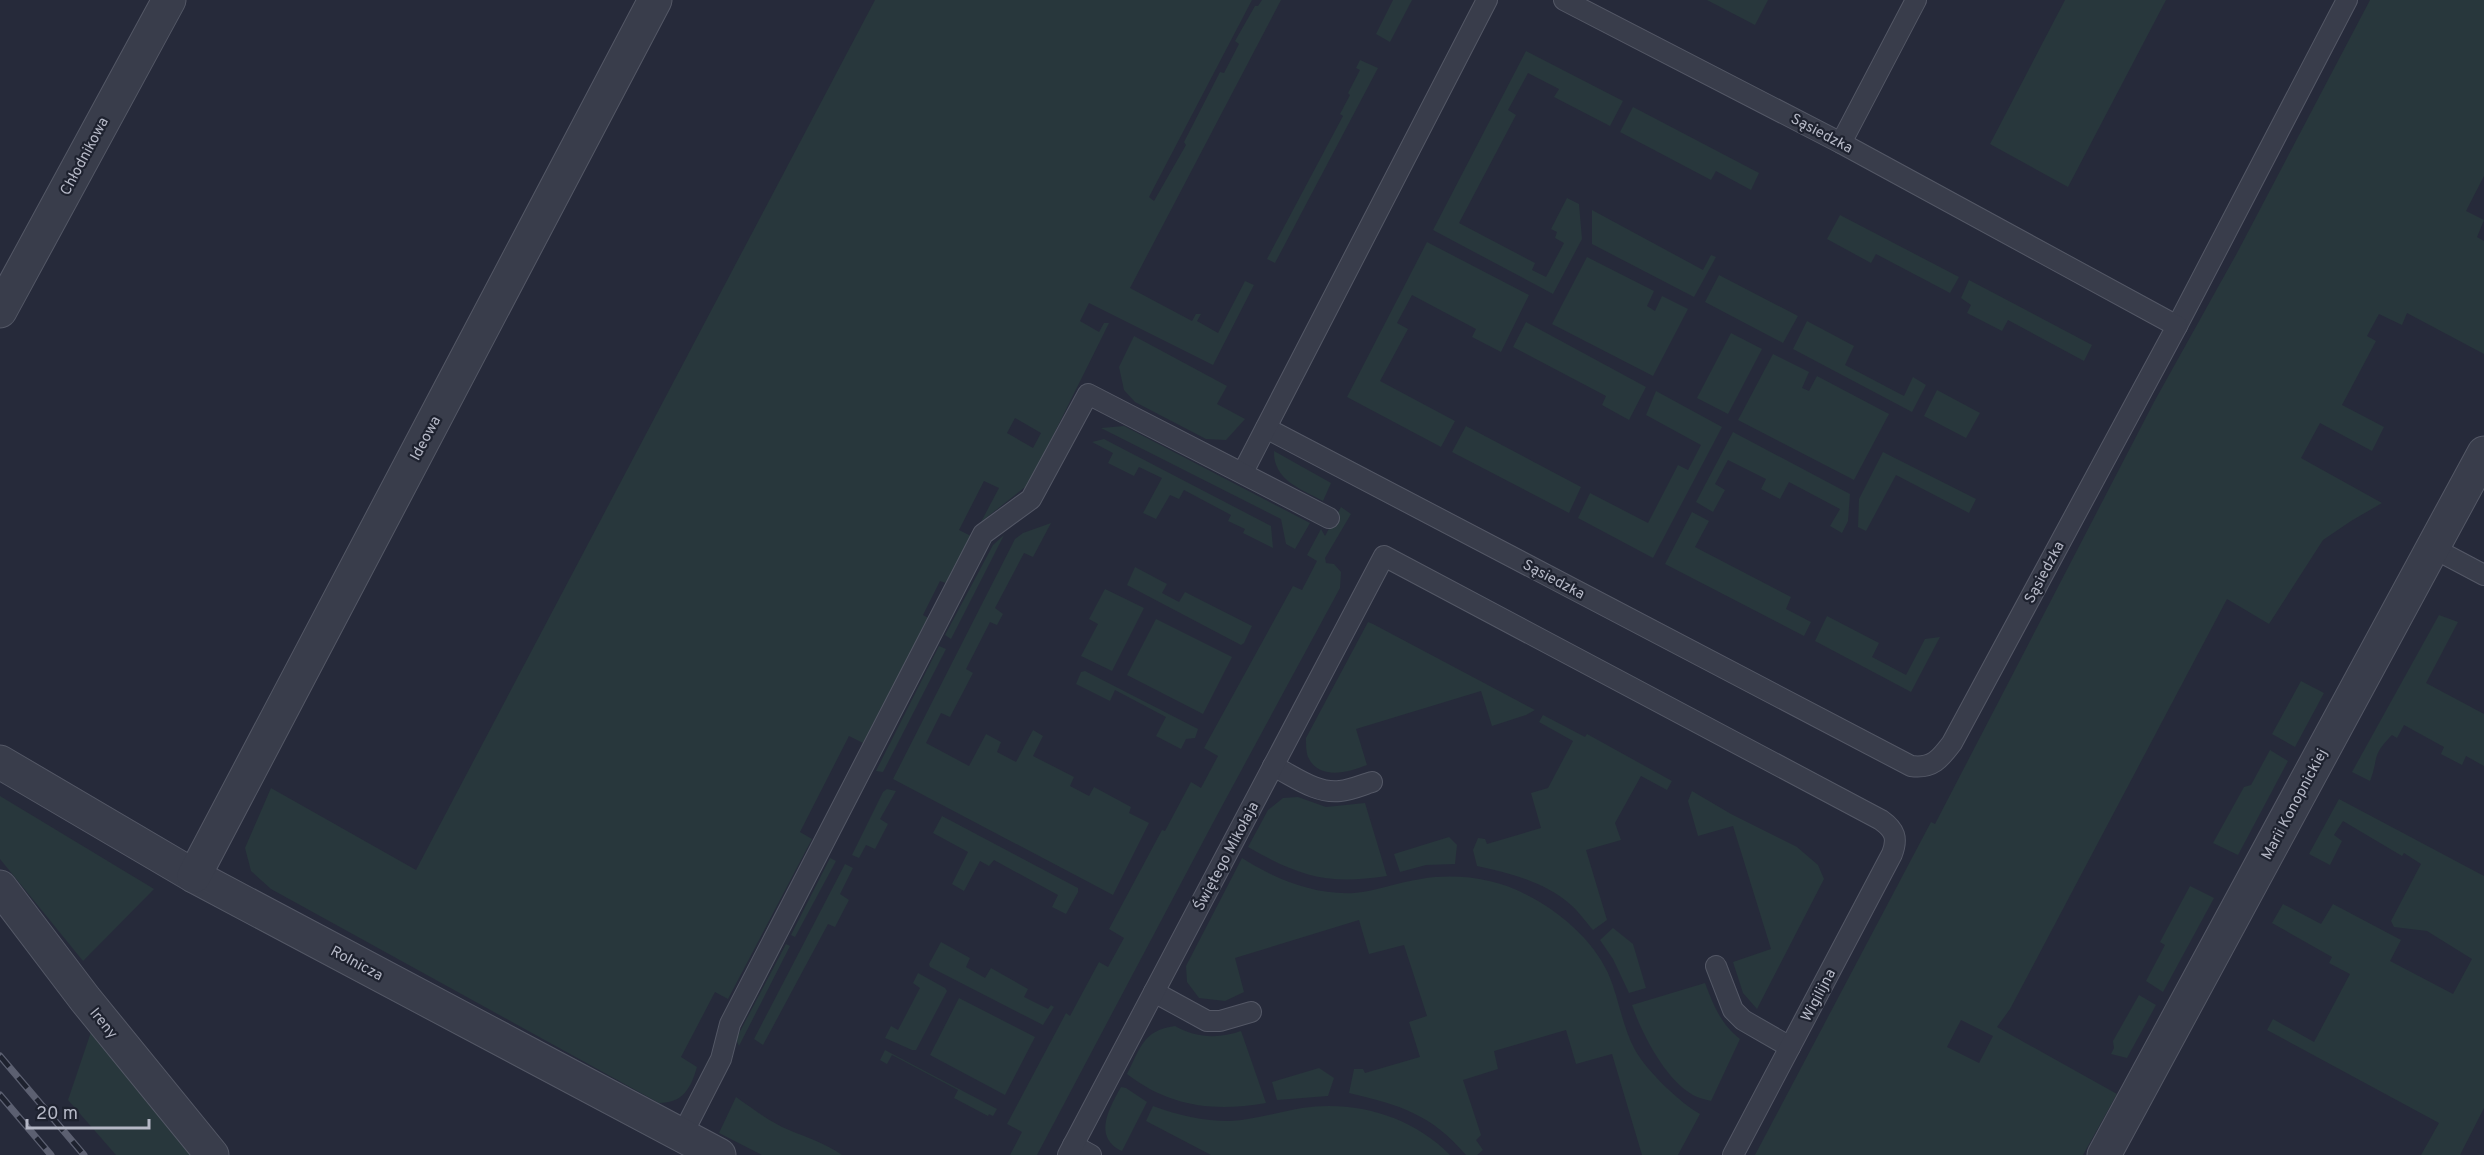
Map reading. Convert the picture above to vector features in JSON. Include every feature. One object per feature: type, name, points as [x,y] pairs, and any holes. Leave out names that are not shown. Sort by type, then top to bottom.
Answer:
[{"type":"street","name":"Chłodnikowa","points":[[0,311],[169,0]]},
{"type":"street","name":"Ideowa","points":[[194,876],[655,0]]},
{"type":"street","name":"Marii Konopnickiej","points":[[2104,1155],[2484,453]]},
{"type":"street","name":"Rolnicza","points":[[0,762],[194,876],[719,1155]]},
{"type":"street","name":"Ireny","points":[[0,887],[99,1018],[212,1155]]},
{"type":"lane","points":[[1243,472],[1487,0]]},
{"type":"lane","name":"Sąsiedzka","points":[[1266,428],[1911,766],[1923,768],[1933,765],[1952,743],[2177,326],[1841,143],[1564,0]]},
{"type":"lane","points":[[1841,143],[1916,0]]},
{"type":"lane","points":[[2177,326],[2347,0]]},
{"type":"lane","points":[[682,1135],[722,1059],[730,1024],[983,534],[1031,499],[1088,394],[1329,518]]},
{"type":"lane","points":[[2433,548],[2484,575]]},
{"type":"lane","name":"Świętego Mikołaja","points":[[1070,1150],[1384,556],[1881,820],[1895,833]]},
{"type":"lane","points":[[1273,766],[1311,786],[1328,792],[1343,791],[1372,782]]},
{"type":"lane","name":"Wigilijna","points":[[1733,1155],[1892,854],[1896,843],[1895,833]]},
{"type":"lane","points":[[1716,966],[1733,1010],[1743,1020],[1790,1047]]},
{"type":"lane","points":[[1154,992],[1207,1021],[1220,1021],[1251,1012]]},
{"type":"lane","points":[[1070,1150],[1091,1155]]},
{"type":"shaded area","points":[[875,0],[1252,0],[1149,197],[1154,201],[1186,145],[1184,142],[1220,72],[1224,73],[1239,44],[1235,41],[1255,6],[1258,6],[1262,0],[1281,0],[1130,288],[1192,321],[1196,314],[1201,314],[1197,321],[1218,333],[1245,281],[1254,285],[1213,365],[1089,303],[1080,321],[1099,332],[1104,323],[1109,323],[1029,484],[981,522],[999,488],[984,481],[959,530],[971,536],[946,583],[940,581],[923,615],[928,618],[863,743],[849,736],[800,832],[812,839],[728,999],[715,992],[681,1057],[697,1067],[685,1093],[674,1100],[659,1103],[271,889],[251,871],[245,848],[271,788],[416,870]],"holes":[[[1015,418],[1041,433],[1033,448],[1007,433]]]},
{"type":"shaded area","points":[[1393,0],[1412,0],[1390,42],[1376,34]]},
{"type":"shaded area","points":[[1707,0],[1768,0],[1755,25]]},
{"type":"shaded area","points":[[2065,0],[2166,0],[2068,187],[1990,144]]},
{"type":"shaded area","points":[[2370,0],[2484,0],[2484,176],[2466,211],[2484,220],[2477,237],[2484,241],[2484,354],[2407,313],[2402,325],[2379,314],[2367,336],[2376,341],[2342,405],[2384,427],[2372,451],[2320,423],[2301,458],[2382,503],[2323,540],[2269,624],[2227,599],[2010,1009],[1997,1027],[2117,1094],[2083,1155],[1755,1155],[1931,822],[1935,824],[2154,402],[2237,253]],"holes":[[[1961,1020],[1993,1036],[1979,1063],[1947,1047]]]},
{"type":"shaded area","points":[[1526,51],[1623,101],[1610,126],[1554,97],[1559,89],[1528,73],[1508,110],[1516,115],[1459,223],[1535,263],[1532,270],[1546,277],[1564,243],[1555,238],[1557,232],[1551,229],[1567,198],[1579,204],[1582,239],[1553,294],[1433,230]]},
{"type":"shaded area","points":[[1360,60],[1378,68],[1275,263],[1267,259],[1343,116],[1340,114],[1360,70],[1356,68]]},
{"type":"shaded area","points":[[1633,107],[1759,173],[1751,190],[1716,171],[1711,180],[1620,132]]},
{"type":"shaded area","points":[[1592,210],[1703,270],[1711,255],[1716,257],[1694,297],[1592,244]]},
{"type":"shaded area","points":[[1840,215],[1959,277],[1950,293],[1876,254],[1871,263],[1827,239]]},
{"type":"shaded area","points":[[1427,242],[1529,295],[1501,352],[1472,337],[1476,329],[1412,295],[1397,323],[1408,329],[1380,381],[1455,421],[1441,447],[1347,397]]},
{"type":"shaded area","points":[[1587,257],[1654,291],[1647,306],[1655,311],[1662,296],[1688,309],[1653,376],[1552,324]]},
{"type":"shaded area","points":[[1719,275],[1798,316],[1783,343],[1705,302]]},
{"type":"shaded area","points":[[1969,280],[2092,345],[2084,361],[2008,320],[2002,331],[1967,313],[1971,305],[1961,298]]},
{"type":"shaded area","points":[[1807,321],[1854,346],[1845,365],[1904,396],[1913,377],[1926,385],[1912,412],[1793,349]]},
{"type":"shaded area","points":[[1526,322],[1646,387],[1629,420],[1602,405],[1606,396],[1513,347]]},
{"type":"shaded area","points":[[1731,333],[1762,349],[1728,414],[1697,398]]},
{"type":"shaded area","points":[[1134,336],[1227,386],[1217,404],[1245,419],[1226,440],[1206,439],[1135,402],[1124,390],[1119,367]]},
{"type":"shaded area","points":[[1773,354],[1809,372],[1802,388],[1809,391],[1817,376],[1889,414],[1854,480],[1738,420]]},
{"type":"shaded area","points":[[1937,390],[1980,413],[1966,438],[1924,416]]},
{"type":"shaded area","points":[[1656,391],[1722,427],[1653,558],[1578,518],[1590,493],[1648,523],[1678,465],[1688,470],[1701,445],[1646,415]]},
{"type":"shaded area","points":[[1124,426],[1310,523],[1295,549],[1286,544],[1281,519],[1101,428]]},
{"type":"shaded area","points":[[1466,426],[1581,487],[1569,513],[1452,452]]},
{"type":"shaded area","points":[[1733,432],[1850,494],[1848,521],[1842,533],[1830,526],[1840,509],[1789,482],[1780,499],[1761,489],[1766,479],[1728,460],[1715,484],[1725,490],[1713,512],[1696,502]]},
{"type":"shaded area","points":[[1104,439],[1271,526],[1273,548],[1243,533],[1245,529],[1228,521],[1231,515],[1184,490],[1179,499],[1170,495],[1156,519],[1143,513],[1162,478],[1139,467],[1134,476],[1108,463],[1113,453],[1092,442]]},
{"type":"shaded area","points":[[1274,451],[1331,483],[1323,501],[1298,488],[1283,476],[1275,461]]},
{"type":"shaded area","points":[[1883,452],[1976,499],[1969,513],[1896,475],[1866,531],[1858,527],[1859,499]]},
{"type":"shaded area","points":[[1341,507],[1351,514],[1325,558],[1326,563],[1334,564],[1341,572],[1340,588],[1037,1155],[1010,1155],[1022,1132],[1007,1124],[1066,1013],[1070,1016],[1099,962],[1108,967],[1124,938],[1109,929],[1162,830],[1165,831],[1191,782],[1201,788],[1218,756],[1204,748],[1293,586],[1302,590],[1317,561],[1307,555],[1321,529],[1325,536]]},
{"type":"shaded area","points":[[1692,512],[1709,521],[1695,547],[1791,597],[1786,609],[1811,622],[1804,636],[1665,564]]},
{"type":"shaded area","points":[[1051,523],[1033,557],[1024,553],[995,608],[1003,614],[997,625],[990,622],[966,669],[973,673],[950,717],[941,713],[926,743],[969,766],[986,734],[1001,742],[997,752],[1016,762],[1033,730],[1043,736],[1033,756],[1074,777],[1070,786],[1089,796],[1094,787],[1131,807],[1129,813],[1149,823],[1113,895],[893,779],[1015,539],[1023,533]]},
{"type":"shaded area","points":[[1004,535],[951,639],[945,635],[993,545]]},
{"type":"shaded area","points":[[1135,567],[1167,584],[1162,593],[1179,602],[1185,592],[1252,626],[1244,643],[1241,645],[1127,585]]},
{"type":"shaded area","points":[[1105,589],[1144,608],[1112,671],[1081,656],[1098,624],[1089,619]]},
{"type":"shaded area","points":[[2439,615],[2458,622],[2426,683],[2484,714],[2484,766],[2466,756],[2462,765],[2441,754],[2444,747],[2404,725],[2397,738],[2392,735],[2381,748],[2376,757],[2370,781],[2352,772]]},
{"type":"shaded area","points":[[1827,616],[1879,643],[1872,657],[1906,675],[1925,639],[1940,637],[1911,692],[1815,641]]},
{"type":"shaded area","points":[[1156,619],[1232,657],[1203,714],[1127,675]]},
{"type":"shaded area","points":[[1368,622],[1535,710],[1492,726],[1481,691],[1356,729],[1367,765],[1335,773],[1319,769],[1308,757],[1306,738]]},
{"type":"shaded area","points":[[939,646],[946,649],[883,772],[876,771]]},
{"type":"shaded area","points":[[1085,671],[1198,729],[1195,738],[1186,739],[1181,749],[1156,736],[1166,717],[1115,690],[1110,701],[1076,684],[1081,672]]},
{"type":"shaded area","points":[[2301,681],[2324,693],[2295,747],[2272,734]]},
{"type":"shaded area","points":[[1543,715],[1585,737],[1587,734],[1672,781],[1667,790],[1641,776],[1615,823],[1621,840],[1586,850],[1607,920],[1593,930],[1571,905],[1550,890],[1514,875],[1477,866],[1473,850],[1478,838],[1485,839],[1487,844],[1541,828],[1531,793],[1548,788],[1573,741],[1539,722]]},
{"type":"shaded area","points":[[2270,750],[2288,761],[2238,855],[2213,843],[2244,787],[2251,785]]},
{"type":"shaded area","points":[[887,789],[896,791],[880,819],[888,824],[875,849],[866,845],[859,858],[852,855],[883,792]]},
{"type":"shaded area","points":[[1692,791],[1731,814],[1797,847],[1818,865],[1824,879],[1757,1009],[1743,993],[1733,962],[1771,949],[1733,826],[1698,836],[1688,801]]},
{"type":"shaded area","points":[[0,796],[154,889],[83,961],[0,859]]},
{"type":"shaded area","points":[[1298,797],[1326,807],[1365,803],[1387,876],[1366,879],[1331,879],[1315,876],[1299,872],[1248,847],[1268,810],[1283,798]]},
{"type":"shaded area","points":[[2339,799],[2484,876],[2484,1108],[2460,1155],[2421,1155],[2439,1123],[2267,1030],[2273,1019],[2314,1042],[2350,974],[2329,963],[2332,957],[2272,923],[2283,904],[2321,924],[2333,904],[2401,940],[2390,961],[2453,994],[2472,959],[2427,931],[2394,927],[2391,921],[2421,864],[2404,853],[2402,856],[2343,821],[2334,835],[2342,841],[2330,865],[2309,854]]},
{"type":"shaded area","points":[[942,816],[1078,888],[1066,914],[1052,907],[1058,895],[994,860],[989,866],[980,861],[964,891],[952,884],[968,852],[933,833]]},
{"type":"shaded area","points":[[1449,837],[1457,845],[1455,864],[1426,865],[1400,872],[1394,854]]},
{"type":"shaded area","points":[[830,858],[836,861],[795,937],[791,935]]},
{"type":"shaded area","points":[[1242,858],[1281,879],[1310,888],[1339,893],[1354,893],[1434,877],[1475,878],[1515,889],[1563,918],[1593,949],[1608,973],[1631,1041],[1640,1058],[1673,1094],[1700,1114],[1678,1155],[1642,1155],[1612,1054],[1576,1064],[1566,1030],[1494,1051],[1498,1069],[1463,1080],[1481,1135],[1476,1140],[1483,1150],[1477,1155],[1466,1155],[1440,1130],[1414,1113],[1349,1093],[1354,1069],[1363,1069],[1365,1073],[1420,1057],[1409,1022],[1427,1016],[1404,945],[1369,954],[1359,920],[1235,958],[1244,992],[1225,1001],[1199,998],[1187,982],[1186,966]]},
{"type":"shaded area","points":[[845,864],[853,868],[840,894],[849,900],[835,927],[828,924],[763,1045],[754,1039]]},
{"type":"shaded area","points":[[2190,886],[2214,898],[2163,992],[2146,981],[2165,945],[2160,942]]},
{"type":"shaded area","points":[[1613,928],[1633,944],[1646,988],[1629,993],[1613,959],[1600,940]]},
{"type":"shaded area","points":[[941,942],[970,958],[966,967],[985,978],[991,968],[1028,989],[1024,997],[1048,1009],[1051,1005],[1054,1007],[1043,1025],[930,967],[929,964]]},
{"type":"shaded area","points":[[786,944],[790,946],[739,1046],[736,1039]]},
{"type":"shaded area","points":[[918,973],[947,991],[916,1050],[912,1050],[885,1038],[891,1026],[898,1030],[920,988],[913,983]]},
{"type":"shaded area","points":[[1705,983],[1723,1020],[1740,1039],[1711,1101],[1693,1095],[1673,1078],[1648,1042],[1632,1005]]},
{"type":"shaded area","points":[[2139,995],[2156,1005],[2127,1058],[2111,1054],[2114,1048],[2113,1041]]},
{"type":"shaded area","points":[[959,998],[1035,1037],[1005,1095],[930,1055]]},
{"type":"shaded area","points":[[1175,1026],[1191,1033],[1208,1036],[1241,1031],[1266,1103],[1228,1107],[1193,1104],[1160,1094],[1127,1074],[1139,1049],[1149,1036],[1164,1028]]},
{"type":"shaded area","points":[[92,1029],[195,1155],[116,1155],[68,1100]]},
{"type":"shaded area","points":[[885,1050],[997,1109],[993,1116],[989,1114],[988,1116],[954,1098],[958,1090],[892,1055],[887,1064],[880,1060]]},
{"type":"shaded area","points":[[1319,1068],[1334,1078],[1328,1096],[1277,1100],[1272,1082]]},
{"type":"shaded area","points":[[1121,1087],[1147,1102],[1122,1151],[1113,1145],[1106,1130],[1106,1121],[1112,1103]]},
{"type":"shaded area","points":[[736,1097],[775,1123],[842,1155],[762,1155],[719,1133]]},
{"type":"shaded area","points":[[1153,1106],[1191,1117],[1229,1121],[1322,1106],[1362,1109],[1382,1114],[1418,1130],[1450,1155],[1211,1155],[1146,1121]]},
{"type":"railway","points":[[0,1056],[84,1155]]},
{"type":"railway","points":[[0,1095],[51,1155]]}]
